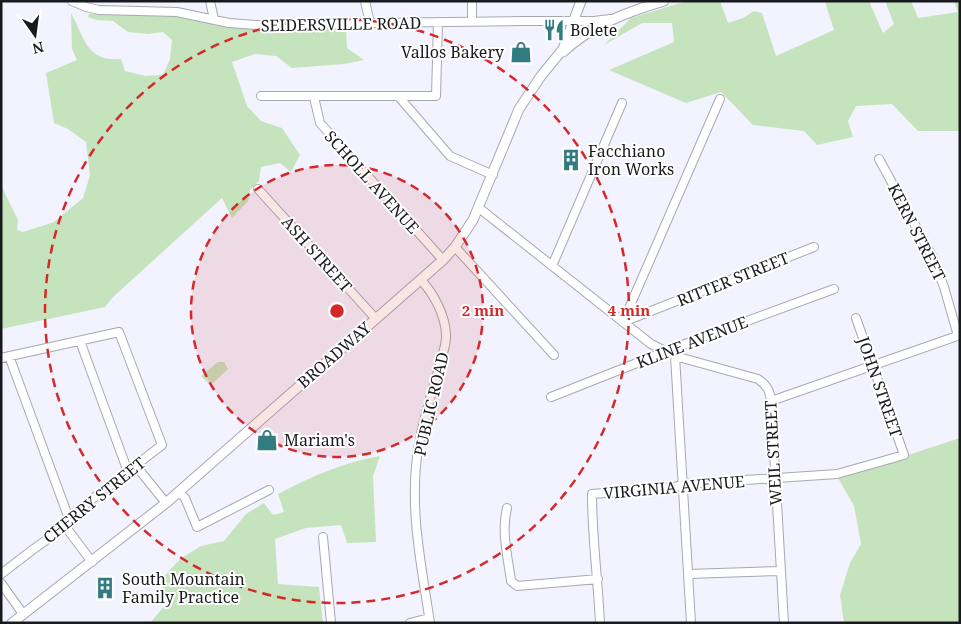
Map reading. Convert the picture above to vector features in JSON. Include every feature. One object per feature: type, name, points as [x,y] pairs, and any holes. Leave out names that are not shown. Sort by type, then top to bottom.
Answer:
[{"type":"main road","name":"BROADWAY","points":[[12,623],[179,492],[421,280],[455,247],[465,234],[479,208],[519,110],[564,47],[581,1]]},
{"type":"main road","points":[[556,59],[588,32],[613,18],[651,3],[664,1]]},
{"type":"street","name":"SEIDERSVILLE ROAD","points":[[72,1],[86,8],[99,10],[177,12],[236,24],[271,26],[472,21],[594,21],[613,18]]},
{"type":"street","points":[[210,1],[214,19]]},
{"type":"street","points":[[365,1],[370,23]]},
{"type":"street","points":[[472,1],[472,21]]},
{"type":"street","points":[[261,96],[436,96],[438,22]]},
{"type":"street","name":"SCHOLL AVENUE","points":[[314,97],[320,123],[443,260]]},
{"type":"street","points":[[399,97],[450,156],[493,175]]},
{"type":"street","points":[[623,322],[720,98]]},
{"type":"street","points":[[552,266],[622,104]]},
{"type":"street","name":"KERN STREET","points":[[878,159],[932,256],[944,286],[959,336]]},
{"type":"street","name":"ASH STREET","points":[[258,189],[376,319]]},
{"type":"street","name":"WEIL STREET","points":[[479,208],[651,344],[676,356],[758,379],[768,389],[771,401],[774,478],[784,623]]},
{"type":"street","points":[[455,247],[554,355]]},
{"type":"street","name":"RITTER STREET","points":[[623,322],[814,247]]},
{"type":"street","name":"PUBLIC ROAD","points":[[421,280],[434,298],[446,333],[418,451],[414,496],[418,551],[430,620]]},
{"type":"street","name":"KLINE AVENUE","points":[[551,397],[834,289]]},
{"type":"street","name":"JOHN STREET","points":[[856,318],[904,454]]},
{"type":"street","name":"CHERRY STREET","points":[[1,574],[67,525],[72,514],[162,446],[118,332],[80,342]]},
{"type":"street","points":[[771,401],[959,336]]},
{"type":"street","points":[[92,562],[68,530],[68,516],[5,357],[80,342],[128,472]]},
{"type":"street","points":[[676,356],[691,623]]},
{"type":"street","name":"VIRGINIA AVENUE","points":[[598,579],[593,535],[592,494],[671,488],[684,484],[849,472],[904,454]]},
{"type":"street","points":[[136,466],[166,503]]},
{"type":"street","points":[[179,492],[185,498],[197,527],[269,490]]},
{"type":"street","points":[[507,508],[504,518],[511,581],[517,586],[598,579],[600,623]]},
{"type":"street","points":[[323,537],[331,623]]},
{"type":"street","points":[[688,574],[780,571]]},
{"type":"street","points":[[1,583],[23,614]]},
{"type":"street","points":[[410,623],[430,620]]},
{"type":"green space","points":[[687,1],[720,1],[728,23],[743,18],[754,11],[762,13],[776,56],[834,30],[825,2],[869,1],[883,33],[894,24],[885,1],[911,1],[918,18],[958,12],[954,1],[960,1],[960,131],[918,131],[892,104],[856,106],[848,121],[853,137],[817,145],[804,131],[753,125],[721,92],[686,103],[609,70],[674,42],[672,23],[642,23],[604,45],[631,18]]},
{"type":"green space","points":[[71,13],[93,52],[100,57],[121,59],[125,71],[145,76],[163,75],[170,59],[172,40],[163,32],[148,34],[128,32],[113,21],[97,20],[88,17],[89,14],[174,15],[244,29],[346,28],[347,48],[364,60],[344,64],[292,68],[276,56],[255,54],[232,62],[247,106],[261,121],[282,128],[300,155],[291,172],[280,163],[261,167],[259,181],[250,190],[248,201],[232,218],[222,198],[112,298],[105,307],[1,329],[1,185],[18,220],[17,230],[23,232],[54,222],[83,198],[90,175],[86,142],[68,129],[54,123],[46,73],[77,60],[72,49]]},
{"type":"green space","points":[[218,362],[224,362],[228,369],[213,383],[208,383],[201,376]]},
{"type":"green space","points":[[960,438],[960,623],[844,623],[840,595],[850,563],[861,544],[854,506],[838,478]]},
{"type":"green space","points":[[380,456],[373,476],[376,542],[347,543],[341,525],[306,528],[275,539],[278,584],[319,587],[323,623],[150,623],[166,604],[161,580],[180,559],[201,546],[224,541],[246,514],[264,503],[273,515],[284,512],[278,494],[340,466]]},
{"type":"place","name":"Bolete","points":[[554,30]]},
{"type":"place","name":"Vallos Bakery","points":[[521,52]]},
{"type":"place","name":"Facchiano Iron Works","points":[[571,160]]},
{"type":"place","name":"Mariam's","points":[[267,440]]},
{"type":"place","name":"South Mountain Family Practice","points":[[105,588]]}]
